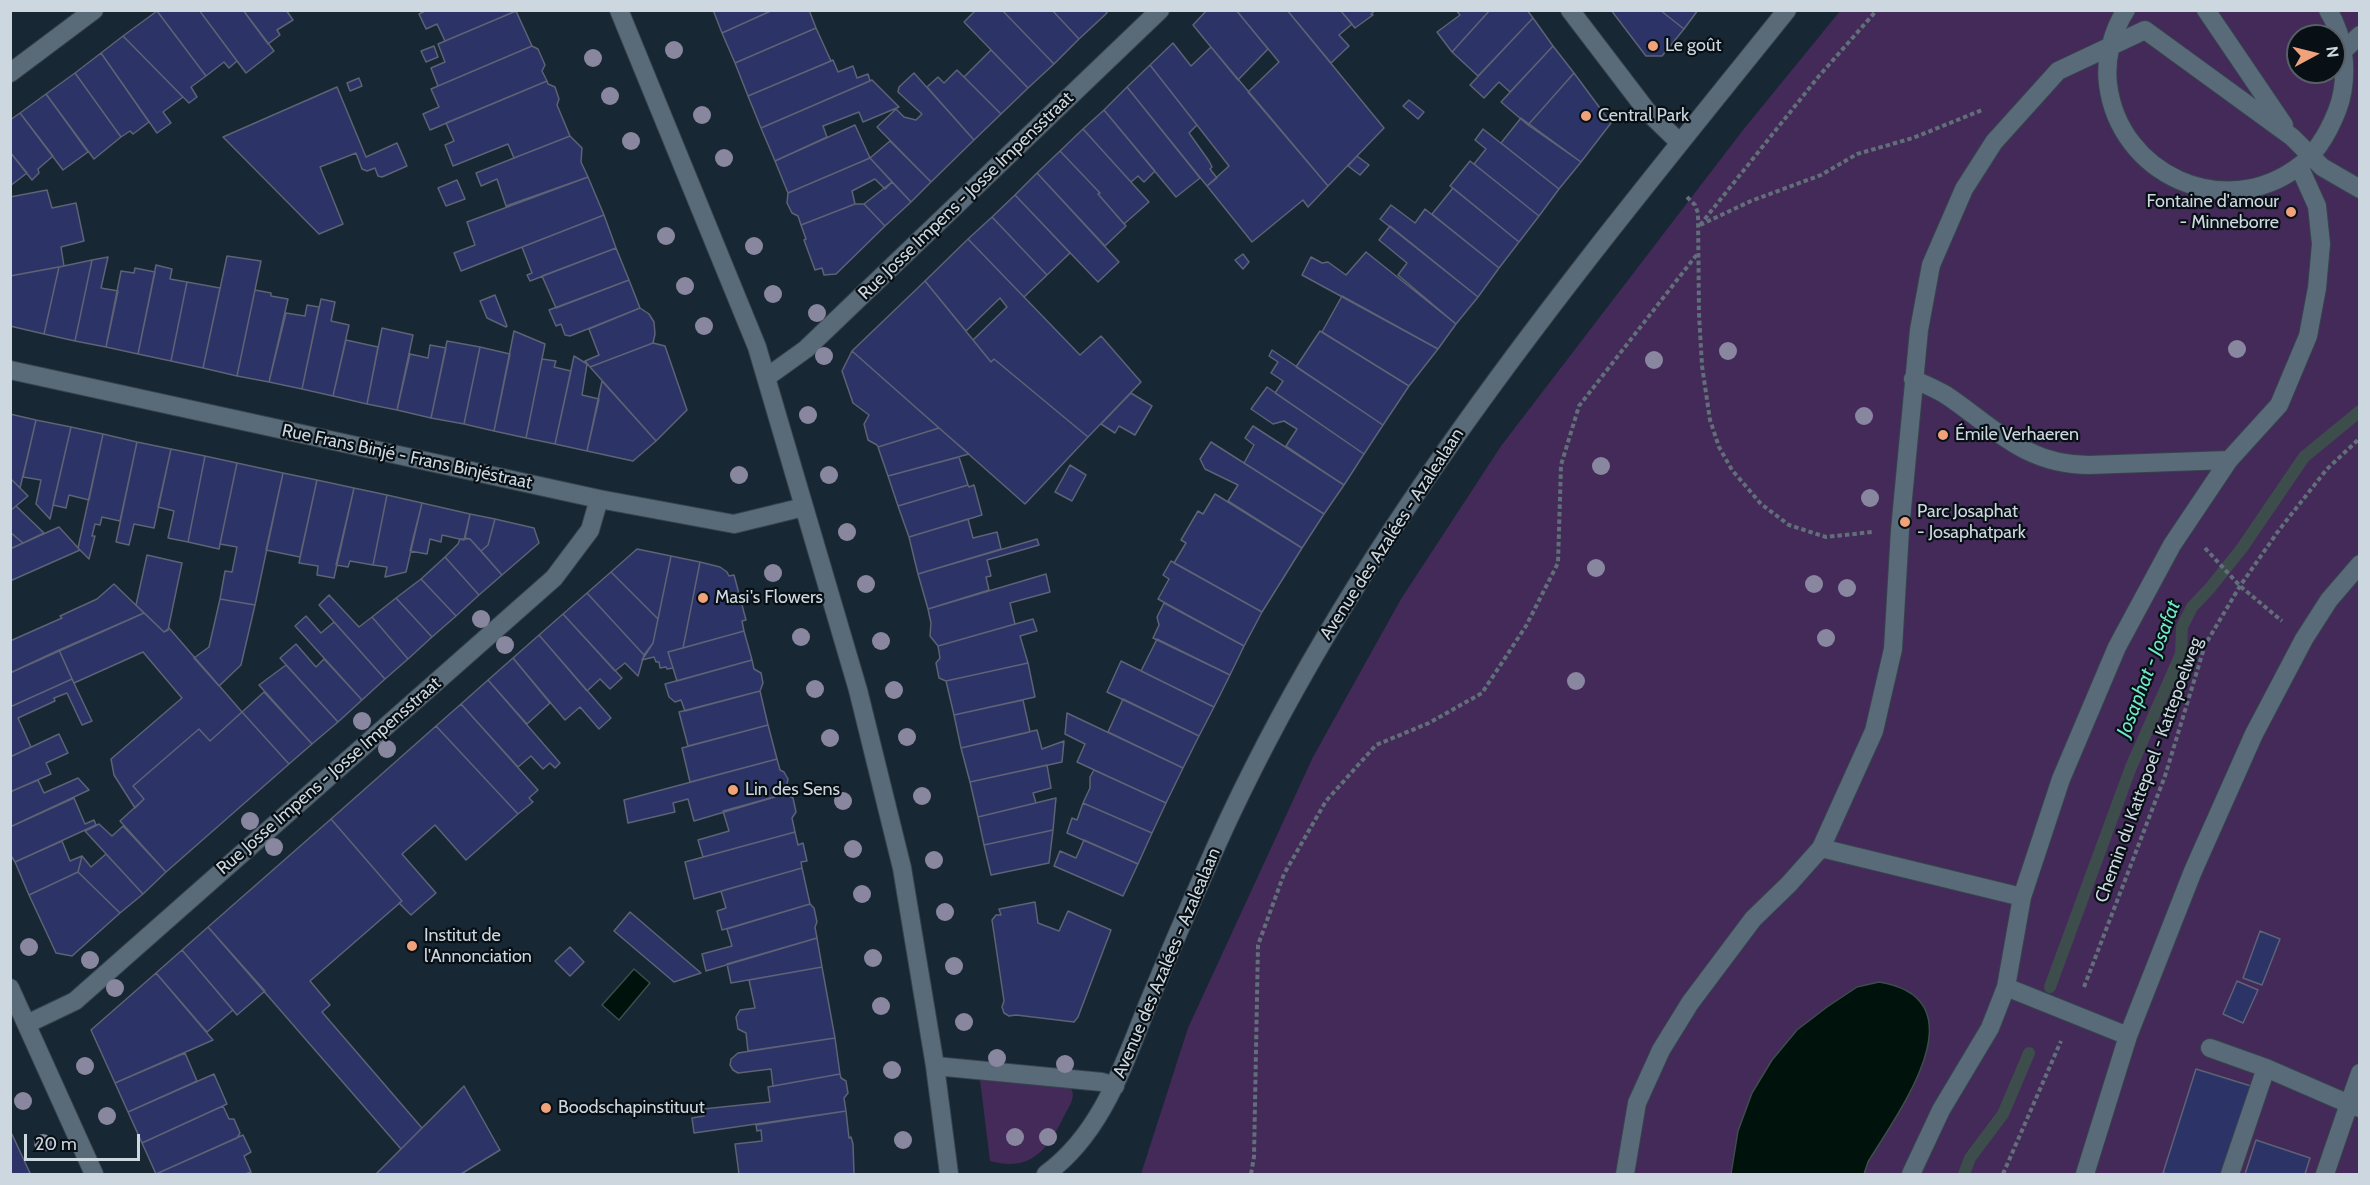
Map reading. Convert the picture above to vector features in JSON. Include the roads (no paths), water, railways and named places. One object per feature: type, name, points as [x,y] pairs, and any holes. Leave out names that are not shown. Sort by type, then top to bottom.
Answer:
[{"type":"street","points":[[10,73],[94,10]]},
{"type":"street","points":[[619,10],[757,347],[858,690],[902,868],[935,1066],[949,1174]]},
{"type":"street","name":"Rue Josse Impens - Josse Impensstraat","points":[[767,376],[806,349],[1160,10]]},
{"type":"street","points":[[1570,10],[1647,111],[1680,143]]},
{"type":"street","name":"Avenue des Azalées - Azalealaan","points":[[1046,1174],[1064,1161],[1091,1128],[1115,1086],[1219,839],[1303,675],[1403,511],[1455,435],[1680,143],[1787,10]]},
{"type":"street","points":[[2126,10],[2111,46],[2106,70],[2109,94],[2116,118],[2127,139],[2142,157],[2163,172],[2185,183],[2208,189],[2232,191],[2256,187],[2278,179],[2305,160],[2329,130],[2341,102],[2343,84]]},
{"type":"street","points":[[1911,1174],[1941,1110],[1990,1028],[2006,987],[2022,897],[2061,779],[2117,647],[2172,545],[2229,460],[2279,405],[2308,336],[2317,288],[2321,244],[2317,206],[2305,160],[2292,137],[2206,10]]},
{"type":"street","points":[[2328,10],[2335,24]]},
{"type":"street","points":[[1625,1174],[1637,1103],[1661,1050],[1690,1003],[1753,919],[1821,848],[1874,731],[1893,649],[1899,530],[1913,379],[1931,266],[1965,189],[1994,142],[2058,71],[2145,30],[2292,137]]},
{"type":"street","points":[[2346,48],[2360,35]]},
{"type":"street","points":[[2305,160],[2322,166],[2360,189]]},
{"type":"street","name":"Rue Frans Binjé - Frans Binjéstraat","points":[[10,370],[599,499],[734,524],[804,507]]},
{"type":"street","points":[[1913,379],[1945,394],[1999,436],[2025,450],[2073,465],[2229,460]]},
{"type":"street","name":"Rue Josse Impens - Josse Impensstraat","points":[[27,1024],[75,1000],[554,578],[590,530],[599,499]]},
{"type":"street","points":[[2085,1174],[2128,1036],[2193,871],[2249,745],[2304,639],[2329,600],[2360,564]]},
{"type":"street","points":[[1821,848],[2022,897]]},
{"type":"street","points":[[2006,987],[2128,1036]]},
{"type":"street","points":[[10,988],[94,1174]]},
{"type":"street","points":[[2210,1048],[2266,1068],[2354,1106]]},
{"type":"street","name":"Avenue des Azalées - Azalealaan","points":[[935,1066],[1090,1081],[1115,1086]]},
{"type":"street","points":[[2230,1174],[2266,1068]]},
{"type":"street","points":[[2325,1174],[2354,1106],[2360,1073]]},
{"type":"waterway","name":"Josaphat - Josafat","points":[[2050,987],[2131,767],[2181,654],[2182,627],[2192,607],[2242,548],[2304,457],[2360,411]]},
{"type":"waterway","name":"Josaphat - Josafat","points":[[1964,1174],[1970,1158],[2003,1114],[2029,1053]]},
{"type":"place","name":"Le goût","points":[[1653,46]]},
{"type":"place","name":"Central Park","points":[[1586,116]]},
{"type":"place","name":"Fontaine d'amour - Minneborre","points":[[2291,212]]},
{"type":"place","name":"Émile Verhaeren","points":[[1943,435]]},
{"type":"place","name":"Parc Josaphat - Josaphatpark","points":[[1905,522]]},
{"type":"place","name":"Masi's Flowers","points":[[703,598]]},
{"type":"place","name":"Lin des Sens","points":[[733,790]]},
{"type":"place","name":"Institut de l'Annonciation","points":[[412,946]]},
{"type":"place","name":"Boodschapinstituut","points":[[546,1108]]}]
